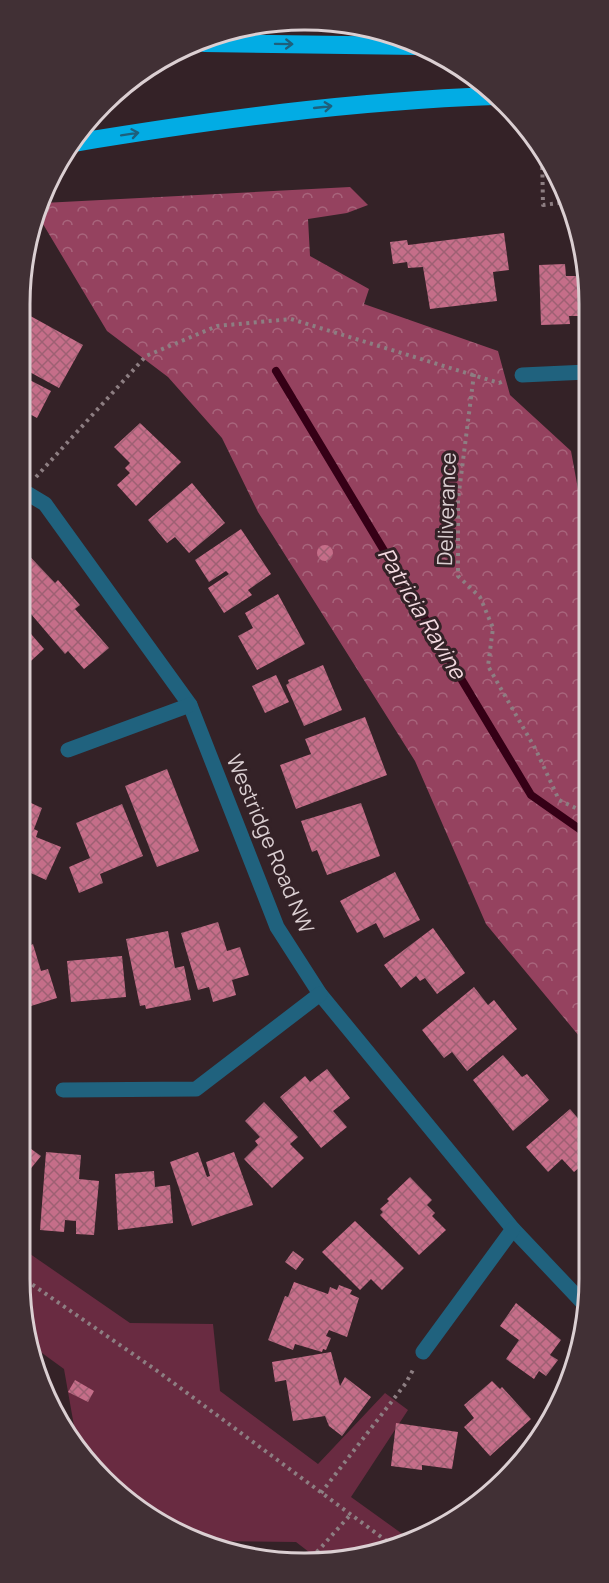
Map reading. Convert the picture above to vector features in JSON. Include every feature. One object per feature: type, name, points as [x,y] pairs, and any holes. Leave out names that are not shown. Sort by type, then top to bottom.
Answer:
[{"type":"highway","points":[[221,43],[395,46]]},
{"type":"highway","points":[[84,141],[276,112],[426,98],[483,96]]},
{"type":"street","points":[[522,375],[579,372]]},
{"type":"street","name":"Westridge Road NW","points":[[30,496],[45,504],[190,705],[277,927],[320,994],[513,1229],[578,1297]]},
{"type":"street","points":[[68,750],[190,705]]},
{"type":"street","points":[[63,1090],[196,1089],[320,994]]},
{"type":"street","points":[[423,1352],[513,1229]]},
{"type":"path","points":[[542,167],[543,205],[559,203]]},
{"type":"path","points":[[30,482],[146,356],[217,326],[291,319],[499,383],[522,375]]},
{"type":"path","name":"Deliverance","points":[[474,374],[458,500],[458,576],[480,597],[493,628],[488,666],[536,750],[559,800],[579,810]]},
{"type":"path","points":[[30,1283],[156,1370],[386,1540]]},
{"type":"path","points":[[321,1492],[406,1383],[423,1352]]},
{"type":"path","points":[[317,1552],[351,1514]]},
{"type":"shaded area","points":[[30,1254],[130,1323],[213,1324],[220,1391],[318,1464],[385,1393],[408,1410],[351,1497],[403,1534],[358,1548],[310,1553],[296,1542],[225,1541],[183,1525],[137,1496],[110,1473],[87,1446],[74,1428],[64,1369],[39,1350],[32,1314]]},
{"type":"green space","points":[[350,187],[368,205],[347,213],[308,219],[310,256],[369,289],[364,304],[498,351],[510,395],[571,451],[579,495],[579,1036],[486,924],[415,761],[258,512],[222,438],[168,377],[107,331],[42,223],[50,203]]},
{"type":"building","points":[[504,233],[509,270],[493,272],[497,301],[430,309],[423,267],[408,268],[407,262],[393,264],[390,242],[407,240],[408,245]]},
{"type":"building","points":[[565,264],[566,276],[577,276],[579,316],[569,316],[570,324],[541,325],[539,265]]},
{"type":"building","points":[[30,316],[83,345],[59,388],[30,372]]},
{"type":"building","points":[[30,380],[51,391],[37,418],[30,414]]},
{"type":"building","points":[[140,423],[181,462],[136,506],[117,485],[130,473],[125,468],[130,463],[114,447]]},
{"type":"building","points":[[192,483],[225,523],[189,553],[175,537],[167,543],[148,520]]},
{"type":"building","points":[[241,529],[271,574],[248,590],[252,595],[224,613],[208,588],[229,574],[226,571],[209,582],[195,560]]},
{"type":"building","points":[[322,545],[328,545],[333,553],[331,559],[322,561],[317,556],[317,550]]},
{"type":"building","points":[[30,557],[55,583],[58,580],[80,605],[75,609],[109,648],[84,669],[68,651],[65,654],[30,613]]},
{"type":"building","points":[[278,594],[305,644],[257,670],[238,636],[253,628],[245,613]]},
{"type":"building","points":[[30,633],[44,649],[30,662]]},
{"type":"building","points":[[323,665],[342,710],[304,726],[286,685],[289,683],[288,680]]},
{"type":"building","points":[[276,675],[289,702],[265,713],[252,686]]},
{"type":"building","points":[[365,717],[387,775],[296,809],[280,765],[311,754],[305,739]]},
{"type":"building","points":[[167,769],[199,851],[157,867],[125,786]]},
{"type":"building","points":[[30,803],[42,808],[34,829],[38,831],[36,837],[61,847],[46,880],[30,873]]},
{"type":"building","points":[[361,803],[380,856],[327,875],[317,850],[312,852],[301,821]]},
{"type":"building","points":[[122,804],[143,856],[100,874],[103,883],[79,893],[69,867],[90,858],[76,823]]},
{"type":"building","points":[[395,872],[420,920],[384,938],[376,923],[357,933],[340,901]]},
{"type":"building","points":[[218,922],[227,951],[240,947],[249,975],[232,980],[236,995],[213,1002],[209,987],[198,990],[181,933]]},
{"type":"building","points":[[433,928],[465,973],[437,994],[425,978],[420,981],[416,976],[401,988],[384,965]]},
{"type":"building","points":[[168,931],[175,968],[184,966],[191,1000],[146,1009],[145,1005],[140,1006],[126,939]]},
{"type":"building","points":[[33,944],[41,971],[48,969],[57,998],[31,1006],[30,1003],[30,945]]},
{"type":"building","points":[[122,956],[126,997],[71,1002],[67,961]]},
{"type":"building","points":[[474,987],[488,1005],[494,1000],[517,1029],[467,1071],[452,1052],[444,1058],[422,1030]]},
{"type":"building","points":[[503,1055],[522,1077],[527,1074],[549,1100],[513,1131],[473,1080]]},
{"type":"building","points":[[327,1069],[350,1098],[333,1111],[347,1127],[321,1148],[280,1097],[305,1076],[310,1082]]},
{"type":"building","points":[[264,1102],[298,1137],[290,1144],[304,1158],[272,1188],[244,1159],[258,1145],[255,1141],[260,1137],[245,1121]]},
{"type":"building","points":[[570,1109],[579,1119],[579,1168],[574,1172],[562,1159],[548,1172],[526,1147]]},
{"type":"building","points":[[30,1148],[41,1156],[30,1170]]},
{"type":"building","points":[[46,1152],[81,1155],[79,1179],[99,1181],[94,1235],[76,1234],[76,1221],[65,1220],[64,1232],[40,1230]]},
{"type":"building","points":[[198,1152],[207,1177],[210,1176],[206,1162],[234,1152],[253,1205],[192,1226],[170,1162]]},
{"type":"building","points":[[154,1171],[155,1187],[170,1185],[173,1223],[118,1230],[115,1174]]},
{"type":"building","points":[[410,1177],[432,1200],[427,1205],[435,1213],[432,1216],[446,1230],[419,1255],[380,1215],[383,1212],[380,1209],[389,1201],[387,1199]]},
{"type":"building","points":[[355,1221],[404,1268],[382,1290],[371,1279],[360,1290],[322,1252]]},
{"type":"building","points":[[293,1251],[304,1259],[296,1270],[285,1262]]},
{"type":"building","points":[[294,1282],[328,1294],[330,1287],[337,1290],[339,1285],[352,1290],[350,1294],[359,1298],[347,1337],[329,1330],[326,1336],[331,1338],[326,1350],[323,1349],[322,1352],[295,1344],[293,1350],[268,1340],[285,1296],[288,1297]]},
{"type":"building","points":[[516,1303],[561,1340],[550,1355],[558,1360],[546,1376],[539,1371],[534,1379],[506,1359],[519,1340],[500,1326]]},
{"type":"building","points":[[331,1352],[340,1386],[345,1377],[371,1397],[342,1436],[329,1426],[325,1416],[293,1421],[286,1380],[275,1382],[272,1362]]},
{"type":"building","points":[[75,1380],[94,1391],[88,1402],[68,1392]]},
{"type":"building","points":[[492,1381],[500,1389],[502,1387],[531,1419],[490,1456],[464,1427],[474,1418],[464,1405]]},
{"type":"building","points":[[396,1423],[458,1432],[452,1469],[422,1465],[422,1470],[391,1466]]},
{"type":"waterway","name":"Patricia Ravine","points":[[276,371],[531,795],[579,829]]}]
